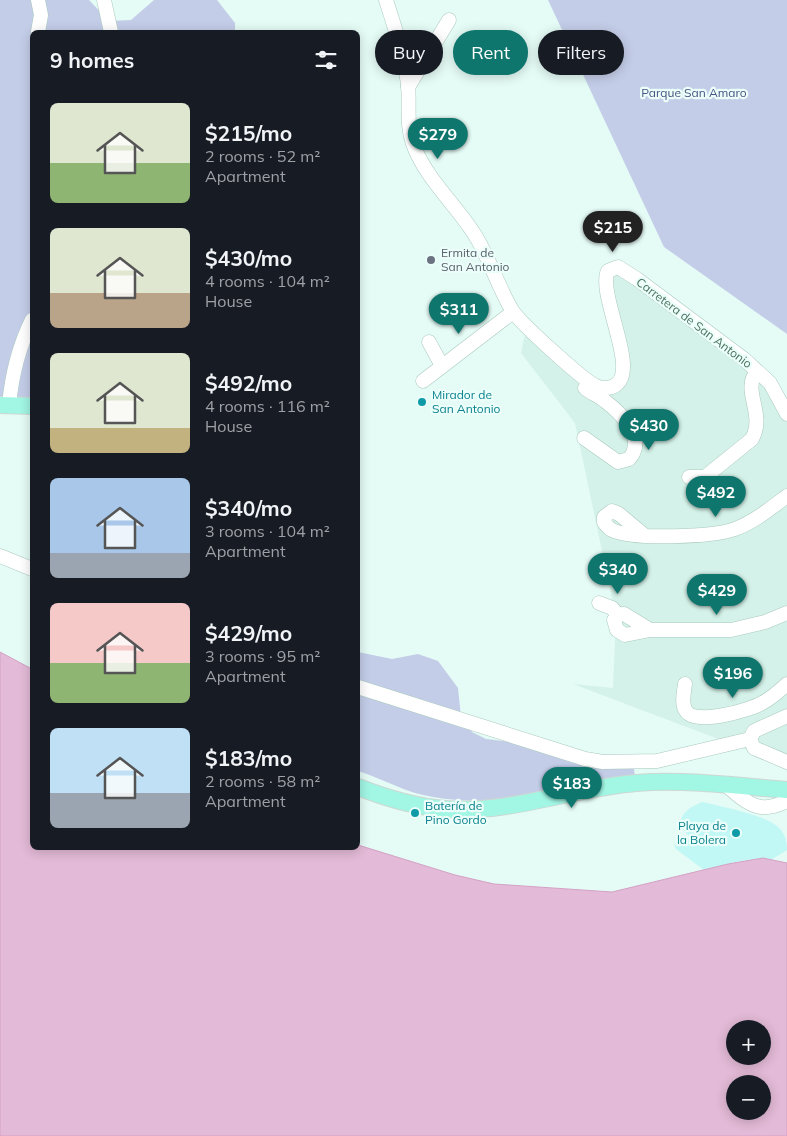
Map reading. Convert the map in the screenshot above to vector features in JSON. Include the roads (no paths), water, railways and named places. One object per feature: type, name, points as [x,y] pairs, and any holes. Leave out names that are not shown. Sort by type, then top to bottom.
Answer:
[{"type":"main road","points":[[4,405],[30,406]]},
{"type":"main road","points":[[360,788],[400,802],[446,809],[504,806],[635,783],[668,781],[787,790]]},
{"type":"street","points":[[38,0],[41,16],[38,30]]},
{"type":"street","points":[[104,0],[111,30]]},
{"type":"street","name":"Carretera de San Antonio","points":[[386,0],[404,57],[408,87],[407,114],[413,144],[429,172],[483,247],[513,312],[583,378],[597,387],[607,388],[617,384],[622,376],[616,326],[605,282],[608,271],[614,267],[637,279],[757,371],[770,383],[787,414]]},
{"type":"street","points":[[408,87],[449,20]]},
{"type":"street","points":[[423,381],[513,312]]},
{"type":"street","points":[[4,405],[22,341],[30,324]]},
{"type":"street","points":[[429,342],[442,366]]},
{"type":"street","points":[[689,477],[704,477],[752,439],[757,430],[758,420],[750,384],[757,371]]},
{"type":"street","points":[[583,378],[584,387],[609,404],[632,430],[636,439],[635,449],[630,459],[618,462],[584,438]]},
{"type":"street","points":[[644,535],[694,535],[733,530],[753,520],[787,496]]},
{"type":"street","points":[[0,556],[30,568]]},
{"type":"street","points":[[599,603],[612,608],[618,615],[614,625],[622,634],[650,630],[731,630],[765,622],[787,613]]},
{"type":"street","points":[[685,684],[684,709],[689,715],[697,717],[730,714],[753,708],[787,684]]},
{"type":"street","points":[[360,688],[585,759],[603,762],[657,761],[750,739]]},
{"type":"street","points":[[750,739],[754,731],[787,716]]},
{"type":"street","points":[[750,739],[754,748],[787,762]]},
{"type":"street","points":[[728,786],[747,803],[773,808],[787,801]]},
{"type":"place","name":"Ermita de San Antonio","points":[[431,260]]},
{"type":"place","name":"Mirador de San Antonio","points":[[422,402]]},
{"type":"place","name":"Batería de Pino Gordo","points":[[415,813]]},
{"type":"place","name":"Playa de la Bolera","points":[[736,833]]},
{"type":"park label","name":"Parque San Amaro","points":[[694,93]]}]
